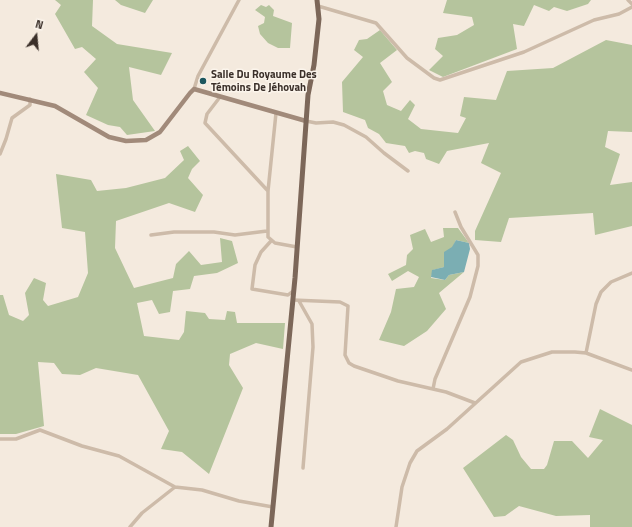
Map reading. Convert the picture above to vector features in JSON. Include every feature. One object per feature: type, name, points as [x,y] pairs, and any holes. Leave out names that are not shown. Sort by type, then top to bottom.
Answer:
[{"type":"main road","points":[[271,527],[294,291],[308,95],[316,47],[318,19],[317,3]]},
{"type":"main road","points":[[0,93],[55,106],[108,137],[135,141],[146,140],[160,132],[190,93],[194,90],[306,121]]},
{"type":"street","points":[[194,90],[198,76],[239,0]]},
{"type":"street","points":[[628,0],[632,4]]},
{"type":"street","points":[[317,3],[376,23],[407,58],[434,78],[440,80],[524,52],[594,20],[619,14],[632,7]]},
{"type":"street","points":[[220,97],[207,114],[205,123],[268,191]]},
{"type":"street","points":[[0,154],[12,118],[30,105],[30,99]]},
{"type":"street","points":[[271,241],[268,231],[268,191],[276,113]]},
{"type":"street","points":[[306,121],[316,123],[333,122],[344,125],[366,137],[408,171]]},
{"type":"street","points":[[433,389],[435,379],[470,297],[478,266],[476,251],[461,227],[454,212]]},
{"type":"street","points":[[151,235],[174,232],[214,232],[235,236],[268,231]]},
{"type":"street","points":[[271,241],[283,246],[297,246]]},
{"type":"street","points":[[271,241],[257,259],[252,289],[288,295],[294,291]]},
{"type":"street","points":[[586,353],[596,304],[601,292],[611,282],[632,273]]},
{"type":"street","points":[[292,300],[340,302],[348,306],[345,355],[349,363],[354,366],[398,381],[462,397],[474,403]]},
{"type":"street","points":[[299,301],[312,324],[313,347],[303,468]]},
{"type":"street","points":[[396,527],[402,487],[410,463],[417,451],[447,429],[513,367],[527,360],[552,352],[586,353],[632,370]]},
{"type":"street","points":[[0,440],[16,439],[40,430],[82,446],[119,456],[176,487],[202,490],[239,501],[273,507]]},
{"type":"street","points":[[130,527],[142,512],[176,487]]},
{"type":"green space","points":[[55,0],[93,0],[92,26],[117,44],[172,53],[161,75],[129,67],[133,100],[155,131],[127,135],[120,127],[108,125],[86,115],[98,88],[84,72],[96,59],[82,47],[75,49],[55,14],[61,5]]},
{"type":"green space","points":[[115,0],[153,0],[145,13],[121,5]]},
{"type":"green space","points":[[447,0],[591,0],[588,4],[567,11],[554,7],[549,11],[534,5],[524,26],[513,24],[517,49],[443,77],[429,70],[443,56],[435,49],[438,38],[457,35],[474,25],[472,17],[443,13]]},
{"type":"green space","points":[[261,5],[266,7],[269,5],[274,10],[273,16],[292,23],[290,48],[278,48],[268,43],[260,34],[258,26],[264,23],[265,17],[255,10]]},
{"type":"green space","points":[[380,30],[397,50],[380,63],[392,82],[383,91],[387,105],[401,111],[410,100],[415,105],[408,119],[421,129],[458,133],[466,118],[460,116],[464,97],[496,100],[507,71],[553,68],[606,40],[632,45],[632,132],[608,131],[605,147],[620,154],[610,185],[632,182],[632,226],[595,235],[593,213],[509,218],[501,242],[475,240],[475,231],[501,173],[481,163],[489,143],[447,151],[439,164],[426,159],[424,153],[415,151],[409,153],[405,146],[386,143],[379,134],[368,128],[365,120],[343,112],[342,82],[363,57],[354,50],[359,40],[367,39]]},
{"type":"green space","points":[[188,146],[200,161],[192,169],[188,178],[203,195],[195,212],[169,203],[116,221],[115,248],[134,288],[173,278],[176,264],[189,251],[201,265],[222,262],[220,238],[232,241],[238,263],[217,273],[194,276],[190,289],[173,291],[170,312],[159,314],[152,300],[137,303],[144,336],[179,340],[184,332],[186,311],[205,313],[209,319],[225,320],[227,311],[235,312],[237,323],[285,323],[283,349],[256,343],[230,354],[229,365],[243,388],[209,474],[182,452],[161,449],[169,431],[138,375],[96,368],[80,375],[62,374],[54,363],[38,362],[44,426],[16,434],[0,434],[0,295],[3,295],[9,315],[23,321],[29,315],[25,293],[34,278],[46,283],[43,300],[48,306],[78,297],[88,273],[85,232],[62,228],[56,174],[91,180],[97,191],[126,188],[165,178],[184,160],[180,151]]},
{"type":"green space","points":[[443,228],[458,228],[469,243],[456,240],[444,267],[433,270],[431,278],[445,280],[449,275],[464,272],[439,293],[446,309],[427,331],[404,346],[379,340],[391,312],[396,289],[414,287],[419,277],[408,271],[392,281],[388,274],[406,265],[407,255],[413,249],[410,235],[425,229],[431,242],[444,237]]},
{"type":"green space","points":[[600,409],[632,425],[632,527],[590,527],[590,515],[556,516],[519,506],[505,516],[494,517],[463,468],[506,435],[513,440],[521,457],[531,469],[544,469],[547,465],[554,441],[572,441],[588,458],[603,440],[589,437]]},
{"type":"water","points":[[456,240],[469,243],[470,249],[464,272],[449,275],[445,280],[431,277],[432,270],[444,267],[444,252],[452,247]]},
{"type":"place","name":"Salle Du Royaume Des Témoins De Jéhovah","points":[[203,81]]}]
